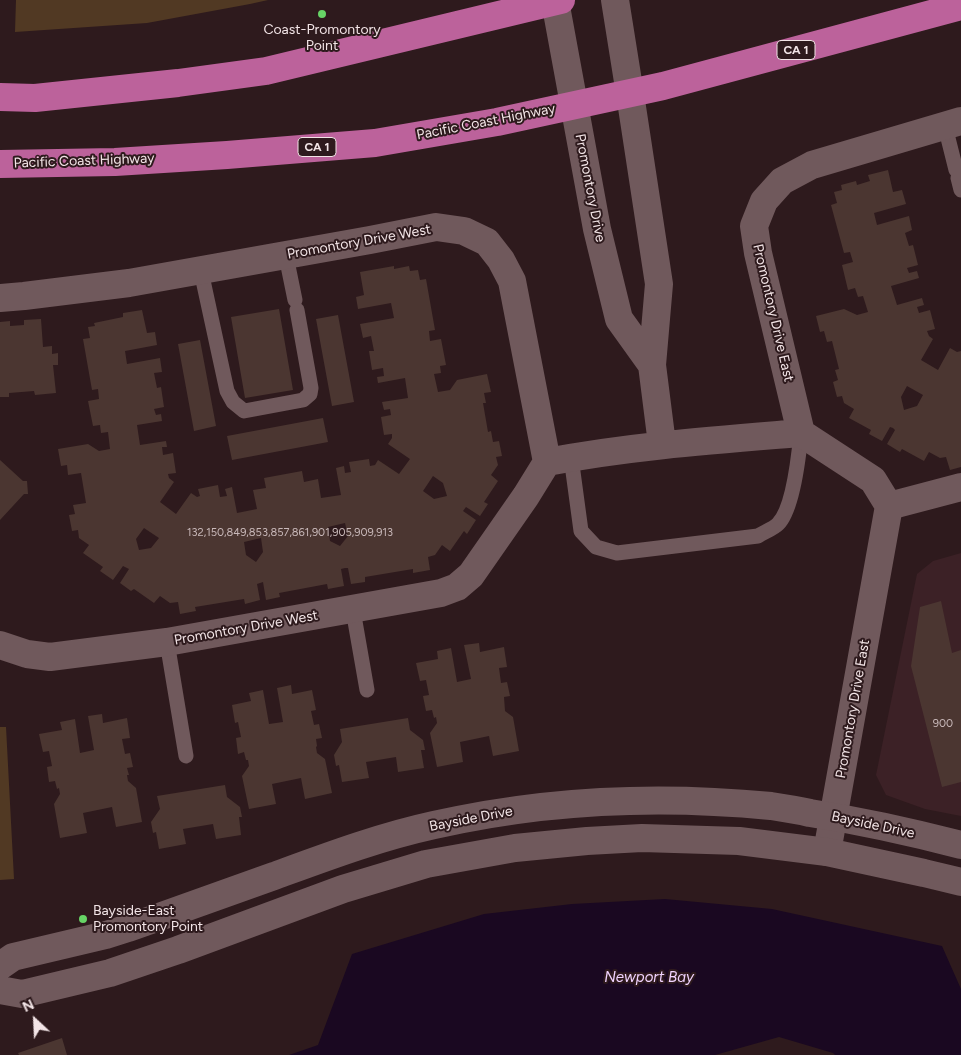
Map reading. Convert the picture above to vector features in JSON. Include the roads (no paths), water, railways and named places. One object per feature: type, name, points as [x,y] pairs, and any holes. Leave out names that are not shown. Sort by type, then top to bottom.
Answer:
[{"type":"highway","points":[[0,97],[35,98],[178,83],[266,71],[558,1]]},
{"type":"highway","name":"Pacific Coast Highway","points":[[0,164],[115,162],[375,143],[497,122],[630,94],[961,6]]},
{"type":"street","name":"Promontory Drive","points":[[615,0],[659,284],[652,364],[662,444]]},
{"type":"street","name":"Promontory Drive","points":[[558,1],[574,105],[597,229],[619,319],[652,364]]},
{"type":"street","name":"Promontory Drive East","points":[[801,433],[758,253],[754,226],[764,201],[782,181],[812,165],[953,124]]},
{"type":"street","name":"Promontory Drive West","points":[[0,298],[129,283],[286,256],[436,227],[464,231],[487,242],[502,260],[512,281],[559,460],[526,496],[471,574],[457,587],[441,593],[167,642],[50,657],[27,654],[0,645]]},
{"type":"street","points":[[559,460],[662,444],[801,433],[873,480],[889,506],[961,487]]},
{"type":"street","name":"Promontory Drive East","points":[[827,852],[889,506]]},
{"type":"street","name":"Bayside Drive","points":[[0,966],[13,958],[128,928],[367,843],[433,825],[506,811],[575,803],[630,800],[772,806],[889,827],[961,844]]},
{"type":"street","points":[[0,990],[22,994],[110,973],[343,889],[426,864],[515,848],[587,840],[642,838],[740,841],[827,852],[961,882]]},
{"type":"lane","points":[[953,124],[958,180]]},
{"type":"lane","points":[[201,271],[227,391],[233,402],[244,411],[303,400],[310,394],[311,388],[286,256]]},
{"type":"lane","points":[[559,460],[581,531],[596,547],[617,553],[758,536],[778,524],[786,512],[798,467],[801,433]]},
{"type":"lane","points":[[353,610],[367,690]]},
{"type":"lane","points":[[167,642],[186,756]]},
{"type":"water","name":"Newport Bay","points":[[665,899],[772,909],[942,946],[961,989],[961,1055],[835,1055],[779,1037],[715,1055],[289,1055],[318,1045],[352,954],[484,914],[572,904]]},
{"type":"place","name":"Coast-Promontory Point","points":[[322,14]]},
{"type":"place","name":"Bayside-East Promontory Point","points":[[83,919]]}]
